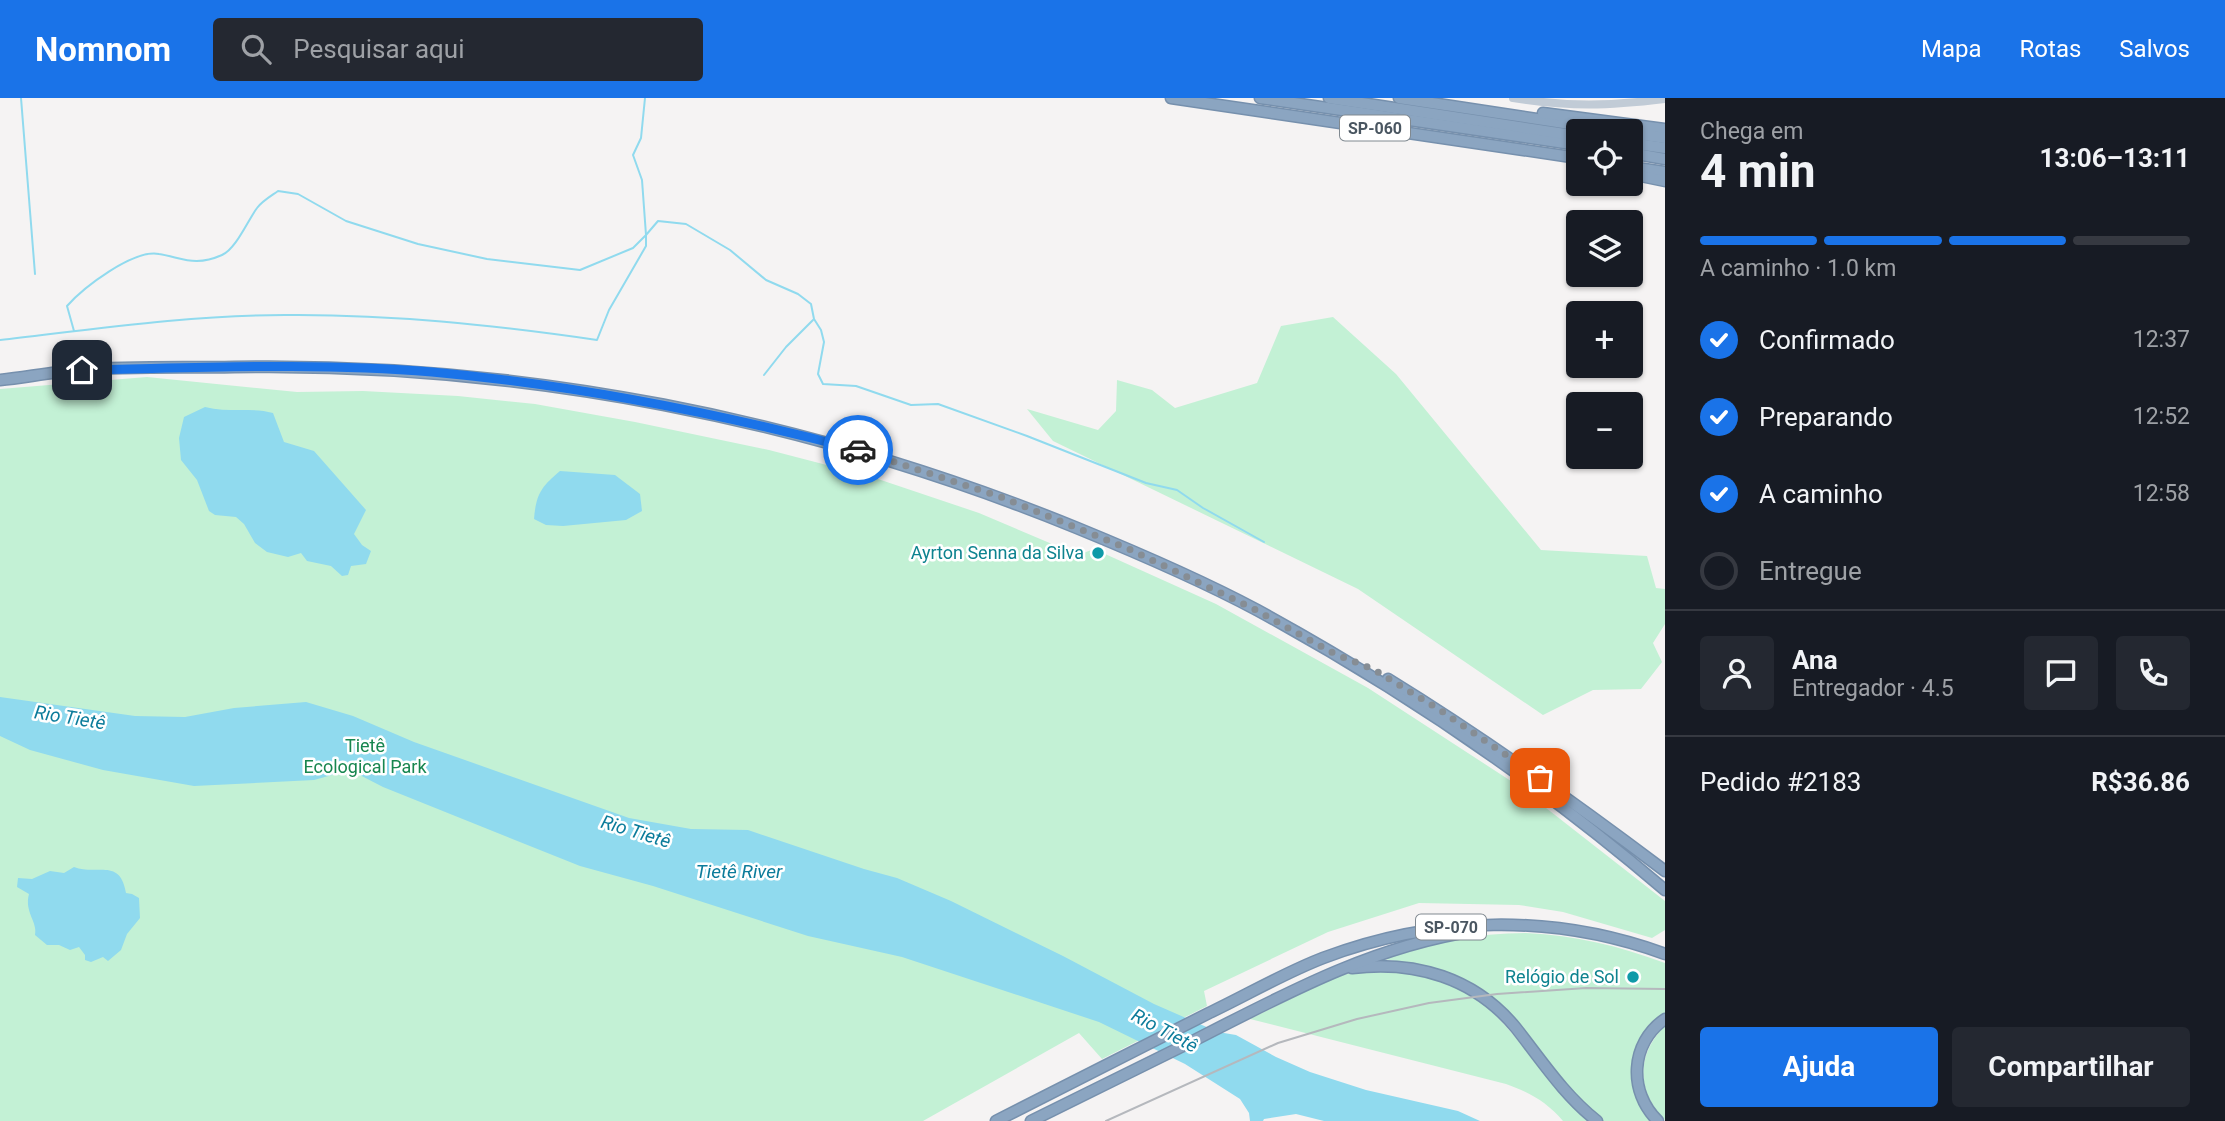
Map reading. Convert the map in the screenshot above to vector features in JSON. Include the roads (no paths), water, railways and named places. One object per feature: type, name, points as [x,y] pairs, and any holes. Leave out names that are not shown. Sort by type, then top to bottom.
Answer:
[{"type":"highway","name":"SP-060","points":[[1171,98],[1566,156]]},
{"type":"highway","name":"SP-060","points":[[1261,98],[1566,143]]},
{"type":"highway","name":"SP-060","points":[[1329,98],[1566,134]]},
{"type":"highway","name":"SP-060","points":[[1399,98],[1566,123]]},
{"type":"highway","points":[[1471,109],[1500,108],[1665,129]]},
{"type":"highway","points":[[1643,135],[1665,138]]},
{"type":"highway","points":[[1643,145],[1665,148]]},
{"type":"highway","points":[[1643,155],[1665,159]]},
{"type":"highway","points":[[1643,169],[1665,172]]},
{"type":"highway","points":[[1643,176],[1665,181]]},
{"type":"highway","points":[[0,380],[82,370],[307,366],[430,372],[549,385],[662,405],[773,428],[874,454],[1001,497],[1141,555],[1252,608],[1335,654],[1457,731],[1575,816],[1665,890]]},
{"type":"highway","points":[[1335,654],[1373,669],[1472,731],[1665,871]]},
{"type":"highway","points":[[1031,1121],[1252,1010],[1339,970],[1384,952],[1420,942],[1511,924]]},
{"type":"highway","name":"SP-070","points":[[996,1121],[1245,994],[1322,958],[1396,935],[1447,927],[1511,924],[1557,927],[1600,935],[1665,954]]},
{"type":"highway","points":[[1339,970],[1368,966],[1401,966],[1446,976],[1471,989],[1506,1017],[1569,1096],[1597,1121]]},
{"type":"highway","points":[[1658,1121],[1642,1098],[1637,1064],[1649,1035],[1665,1019]]},
{"type":"main road","points":[[1513,98],[1571,106],[1665,99]]},
{"type":"water","points":[[205,407],[273,413],[284,442],[314,451],[366,510],[354,534],[362,545],[371,551],[366,564],[351,566],[348,575],[342,576],[331,566],[307,561],[301,553],[288,557],[267,552],[255,543],[244,524],[236,517],[215,515],[209,511],[197,480],[181,460],[179,438],[184,417]]},
{"type":"water","points":[[560,471],[615,475],[640,494],[642,511],[626,520],[546,525],[534,519],[536,503],[544,487]]},
{"type":"water","name":"Tietê River","points":[[0,697],[135,716],[185,717],[234,708],[306,702],[353,716],[414,742],[629,818],[691,829],[748,830],[897,878],[951,901],[1154,1004],[1218,1032],[1236,1035],[1310,1072],[1366,1090],[1458,1111],[1480,1121],[1324,1121],[1296,1114],[1250,1121],[1249,1113],[1240,1099],[1185,1064],[1099,1022],[902,957],[808,936],[653,886],[580,866],[383,787],[350,770],[314,780],[194,786],[103,770],[30,750],[0,736]]},
{"type":"water","points":[[74,867],[113,871],[119,875],[126,893],[139,898],[140,918],[127,934],[121,950],[108,961],[103,957],[91,962],[85,960],[79,947],[70,950],[59,945],[47,945],[35,935],[35,926],[28,906],[29,894],[17,887],[18,878],[32,879],[50,871],[64,873]]},
{"type":"waterway","points":[[21,98],[35,274]]},
{"type":"waterway","points":[[74,331],[67,306],[109,271],[148,254],[197,261],[222,255],[237,241],[259,205],[278,191],[298,194],[346,221],[418,244],[487,259],[580,270],[633,248],[646,235],[642,180],[633,155],[641,138],[645,98]]},
{"type":"waterway","points":[[0,340],[178,320],[285,315],[363,316],[441,322],[597,340],[609,310],[646,246],[646,235],[658,221],[686,224],[730,250],[766,280],[798,294],[811,304],[824,342],[818,374],[823,384],[856,386],[911,405],[938,404],[1146,483],[1177,490],[1203,508],[1264,542]]},
{"type":"waterway","points":[[764,375],[786,347],[813,320]]},
{"type":"railway","points":[[1106,1121],[1278,1043],[1357,1019],[1429,1003],[1497,994],[1586,988],[1665,989]]},
{"type":"place","name":"Ayrton Senna da Silva","points":[[1098,553]]},
{"type":"place","name":"Relógio de Sol","points":[[1633,977]]},
{"type":"water label","name":"Rio Tietê","points":[[70,717]]},
{"type":"water label","name":"Rio Tietê","points":[[636,831]]},
{"type":"water label","name":"Rio Tietê","points":[[1165,1030]]},
{"type":"park label","name":"Tietê Ecological Park","points":[[365,756]]}]
